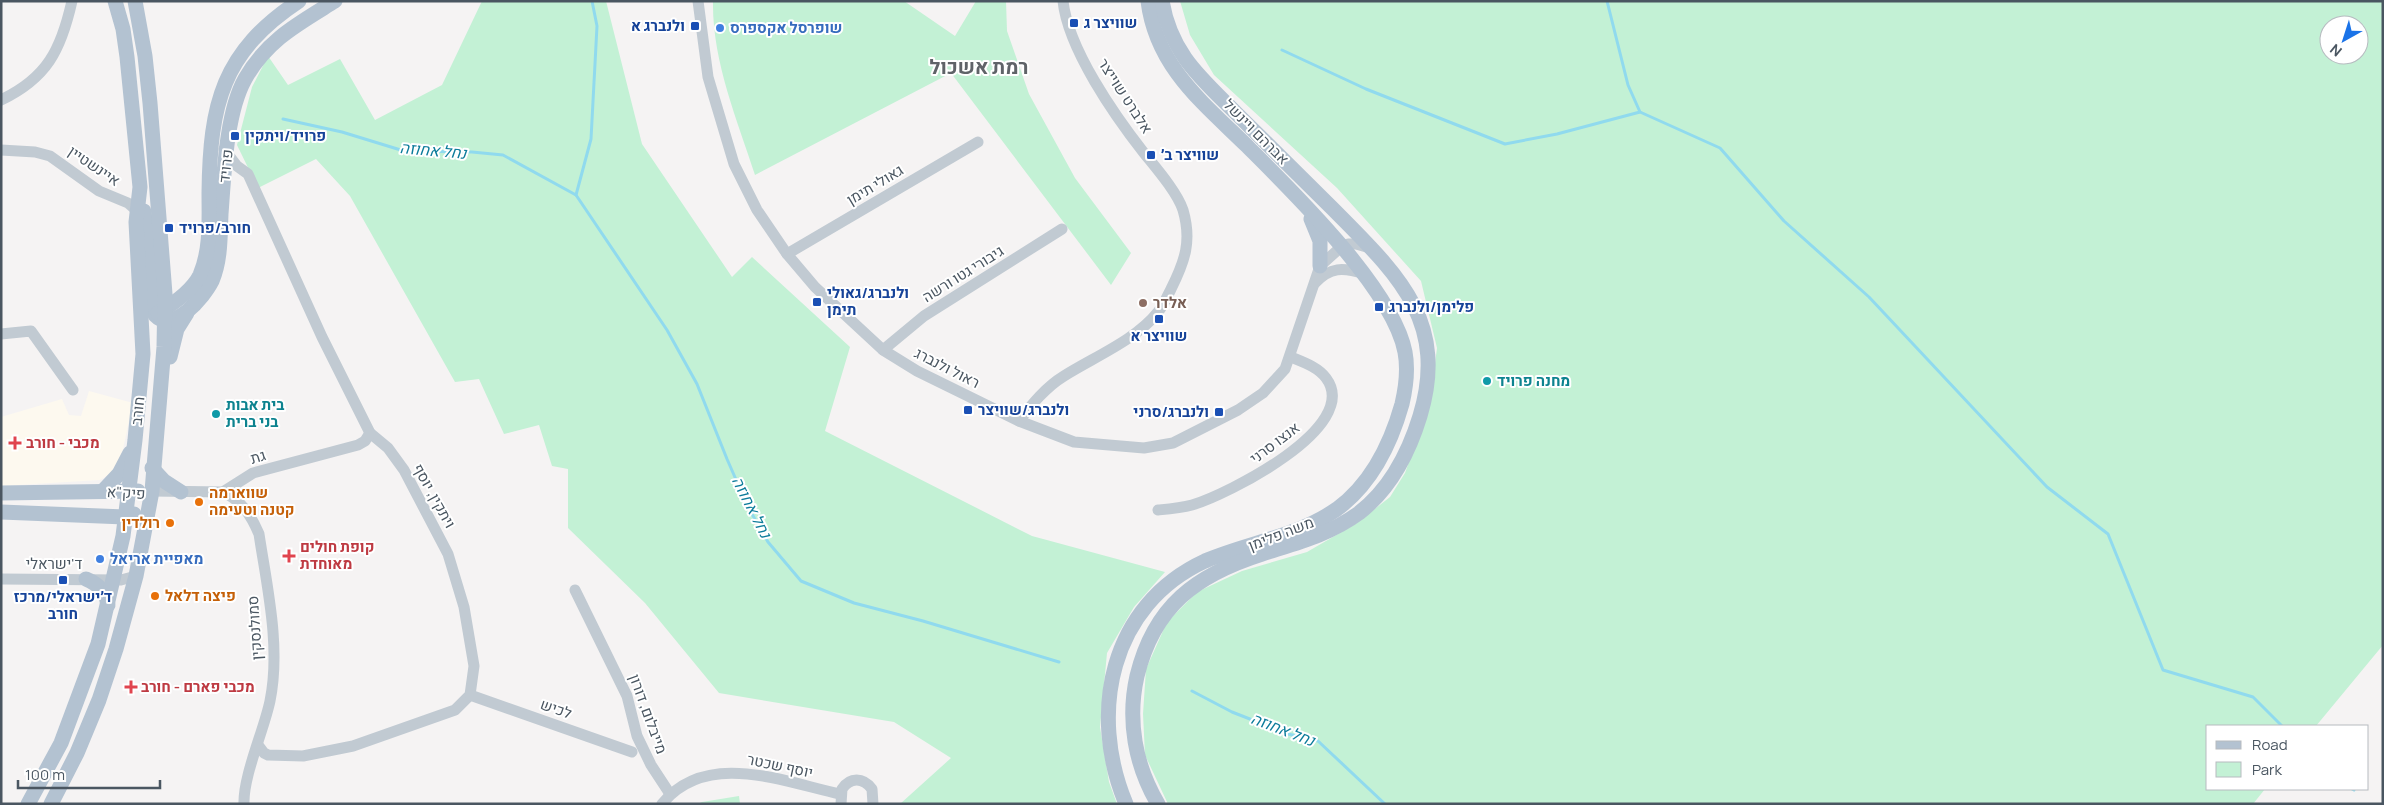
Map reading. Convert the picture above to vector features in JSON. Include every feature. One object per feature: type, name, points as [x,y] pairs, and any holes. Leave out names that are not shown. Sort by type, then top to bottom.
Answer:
[{"type":"main road","name":"חורב","points":[[28,804],[61,743],[92,661],[108,605],[123,536],[131,514],[128,491],[142,371],[137,211],[140,187],[123,29],[115,1]]},
{"type":"main road","name":"חורב","points":[[51,804],[77,752],[99,700],[136,576],[152,491],[152,468],[160,394],[164,281],[147,75],[135,1]]},
{"type":"main road","name":"פרויד","points":[[142,327],[162,315],[194,283],[199,275],[207,250],[213,130],[221,94],[241,54],[264,26],[299,1]]},
{"type":"main road","name":"פרויד","points":[[162,315],[177,318],[190,309],[204,294],[212,280],[218,258],[226,153],[232,122],[244,81],[262,54],[286,31],[335,1]]},
{"type":"main road","name":"אברהם ויינשל","points":[[1148,1],[1150,21],[1163,51],[1182,82],[1341,247]]},
{"type":"main road","name":"אברהם ויינשל","points":[[1162,1],[1175,42],[1190,68],[1372,249]]},
{"type":"main road","points":[[140,187],[162,315]]},
{"type":"main road","points":[[1308,211],[1320,241],[1320,266]]},
{"type":"main road","name":"משה פלימן","points":[[1126,804],[1109,749],[1108,709],[1116,662],[1129,631],[1139,616],[1161,591],[1188,570],[1221,555],[1287,535],[1338,508],[1369,476],[1388,445],[1404,393],[1407,366],[1404,349],[1386,306],[1364,274],[1341,247]]},
{"type":"main road","name":"משה פלימן","points":[[1158,804],[1144,775],[1134,738],[1133,702],[1144,652],[1152,632],[1181,596],[1204,578],[1244,561],[1323,534],[1359,513],[1382,491],[1391,478],[1414,430],[1428,379],[1427,342],[1418,314],[1408,292],[1395,274],[1372,249]]},
{"type":"main road","points":[[164,281],[177,288],[185,288],[194,283]]},
{"type":"main road","points":[[160,394],[176,332],[190,309]]},
{"type":"main road","points":[[103,491],[122,469],[135,440]]},
{"type":"main road","points":[[152,468],[164,481],[181,492]]},
{"type":"main road","name":"פיק\"א","points":[[1,492],[152,491],[144,505],[131,514],[1,512]]},
{"type":"main road","points":[[131,514],[136,576]]},
{"type":"main road","points":[[99,515],[110,521],[123,536]]},
{"type":"main road","points":[[86,579],[100,587],[106,596],[108,605]]},
{"type":"street","points":[[1,100],[30,84],[51,60],[59,46],[72,1]]},
{"type":"street","name":"ראול ולנברג","points":[[698,1],[708,77],[734,164],[756,210],[787,254],[815,287],[884,350],[917,371],[1019,421],[1074,442],[1144,448],[1173,443],[1231,414],[1262,393],[1285,369],[1291,357],[1320,266]]},
{"type":"street","name":"אלברט שוייצר","points":[[1019,421],[1034,401],[1064,376],[1096,359],[1145,325],[1159,312],[1179,273],[1187,252],[1187,227],[1182,207],[1123,126],[1080,53],[1064,15],[1063,1]]},
{"type":"street","name":"ויתקין, יוסף","points":[[213,130],[226,153],[248,174],[322,337],[370,434],[388,448],[404,470],[448,554],[470,631],[474,666],[470,695]]},
{"type":"street","name":"גאולי תימן","points":[[787,254],[978,142]]},
{"type":"street","name":"איינשטיין","points":[[1,150],[35,152],[50,156],[99,191],[128,203],[137,211]]},
{"type":"street","name":"גיבורי גטו ורשה","points":[[884,350],[924,316],[1062,229]]},
{"type":"street","points":[[1320,266],[1341,247],[1356,244],[1372,249]]},
{"type":"street","points":[[1315,283],[1329,271],[1339,269],[1349,269],[1364,274]]},
{"type":"street","points":[[1,334],[31,330],[73,390]]},
{"type":"street","name":"אנצו סרני","points":[[1158,510],[1192,505],[1223,493],[1270,469],[1299,447],[1314,432],[1330,405],[1331,388],[1322,374],[1291,357]]},
{"type":"street","name":"גת","points":[[223,492],[254,473],[358,445],[365,441],[370,434]]},
{"type":"street","points":[[152,491],[223,492]]},
{"type":"street","name":"סמולנסקין","points":[[223,492],[243,505],[252,518],[259,534],[266,575],[274,647],[273,681],[258,745],[246,784],[244,804]]},
{"type":"street","name":"ד'ישראלי","points":[[1,579],[114,580],[136,576]]},
{"type":"street","name":"מייבלום, דורון","points":[[575,590],[628,696],[638,736],[651,765],[670,794]]},
{"type":"street","points":[[258,745],[268,755],[303,756],[353,746],[455,710],[470,695]]},
{"type":"street","name":"לכיש","points":[[470,695],[632,752]]},
{"type":"street","name":"יוסף שכטר","points":[[662,804],[670,794],[702,777],[737,772],[841,799],[849,781],[865,781],[872,789],[873,804]]},
{"type":"shaded area","points":[[89,391],[133,403],[123,449],[117,464],[110,474],[100,480],[1,486],[1,417],[62,399],[69,415],[81,416]]},
{"type":"green space","points":[[482,1],[606,1],[642,144],[732,277],[752,257],[850,347],[825,431],[1032,536],[1165,572],[1134,607],[1107,653],[1100,727],[1109,782],[1117,804],[900,804],[951,758],[894,722],[719,693],[645,603],[568,528],[568,469],[552,466],[539,425],[504,434],[479,379],[455,382],[350,196],[316,159],[258,188],[237,145],[252,87],[268,56],[288,85],[340,59],[375,120],[442,85]]},
{"type":"green space","points":[[713,1],[904,1],[955,36],[976,1],[1006,1],[1007,31],[1029,94],[1075,178],[1131,253],[1111,285],[951,73],[755,175],[721,68],[714,23]]},
{"type":"green space","points":[[1180,1],[2383,1],[2383,645],[2317,725],[2206,725],[2206,790],[2264,790],[2253,804],[1168,804],[1145,755],[1143,714],[1146,669],[1167,622],[1197,592],[1242,571],[1307,552],[1357,523],[1390,497],[1405,473],[1430,402],[1437,348],[1421,281],[1337,188],[1214,75],[1190,35]]},
{"type":"green space","points":[[739,796],[740,804],[698,804],[702,802]]},
{"type":"waterway","name":"נחל אחוזה","points":[[576,195],[591,139],[597,26],[592,1]]},
{"type":"waterway","points":[[1607,1],[1628,85],[1640,112],[1720,148],[1784,221],[1869,297],[2047,487],[2108,534],[2163,670],[2253,697],[2281,725]]},
{"type":"waterway","points":[[1282,50],[1366,89],[1505,144],[1557,134],[1640,112]]},
{"type":"waterway","name":"נחל אחוזה","points":[[283,119],[342,132],[404,151],[472,152],[503,155],[576,195],[667,330],[697,384],[748,507],[768,542],[801,581],[854,603],[923,621],[1059,662]]},
{"type":"waterway","name":"נחל אחוזה","points":[[1192,691],[1232,712],[1288,734],[1318,741],[1385,804]]},
{"type":"place","name":"שוויצר ג","points":[[1074,23]]},
{"type":"place","name":"ולנברג א","points":[[695,26]]},
{"type":"place","name":"שופרסל אקספרס","points":[[720,28]]},
{"type":"place","name":"פרויד/ויתקין","points":[[235,136]]},
{"type":"place","name":"שוויצר ב׳","points":[[1151,155]]},
{"type":"place","name":"חורב/פרויד","points":[[169,228]]},
{"type":"place","name":"ולנברג/גאולי תימן","points":[[817,302]]},
{"type":"place","name":"אלדר","points":[[1143,303]]},
{"type":"place","name":"פלימן/ולנברג","points":[[1379,307]]},
{"type":"place","name":"שוויצר א","points":[[1159,319]]},
{"type":"place","name":"מחנה פרויד","points":[[1487,381]]},
{"type":"place","name":"ולנברג/שוויצר","points":[[968,410]]},
{"type":"place","name":"ולנברג/סרני","points":[[1219,412]]},
{"type":"place","name":"בית אבות בני ברית","points":[[216,414]]},
{"type":"place","name":"מכבי - חורב","points":[[15,443]]},
{"type":"place","name":"שווארמה קטנה וטעימה","points":[[199,502]]},
{"type":"place","name":"רולדין","points":[[170,523]]},
{"type":"place","name":"קופת חולים מאוחדת","points":[[289,556]]},
{"type":"place","name":"מאפיית אריאל","points":[[100,559]]},
{"type":"place","name":"ד׳ישראלי/מרכז חורב","points":[[63,580]]},
{"type":"place","name":"פיצה דלאל","points":[[155,596]]},
{"type":"place","name":"מכבי פארם - חורב","points":[[131,687]]},
{"type":"district","name":"רמת אשכול","points":[[979,67]]}]
